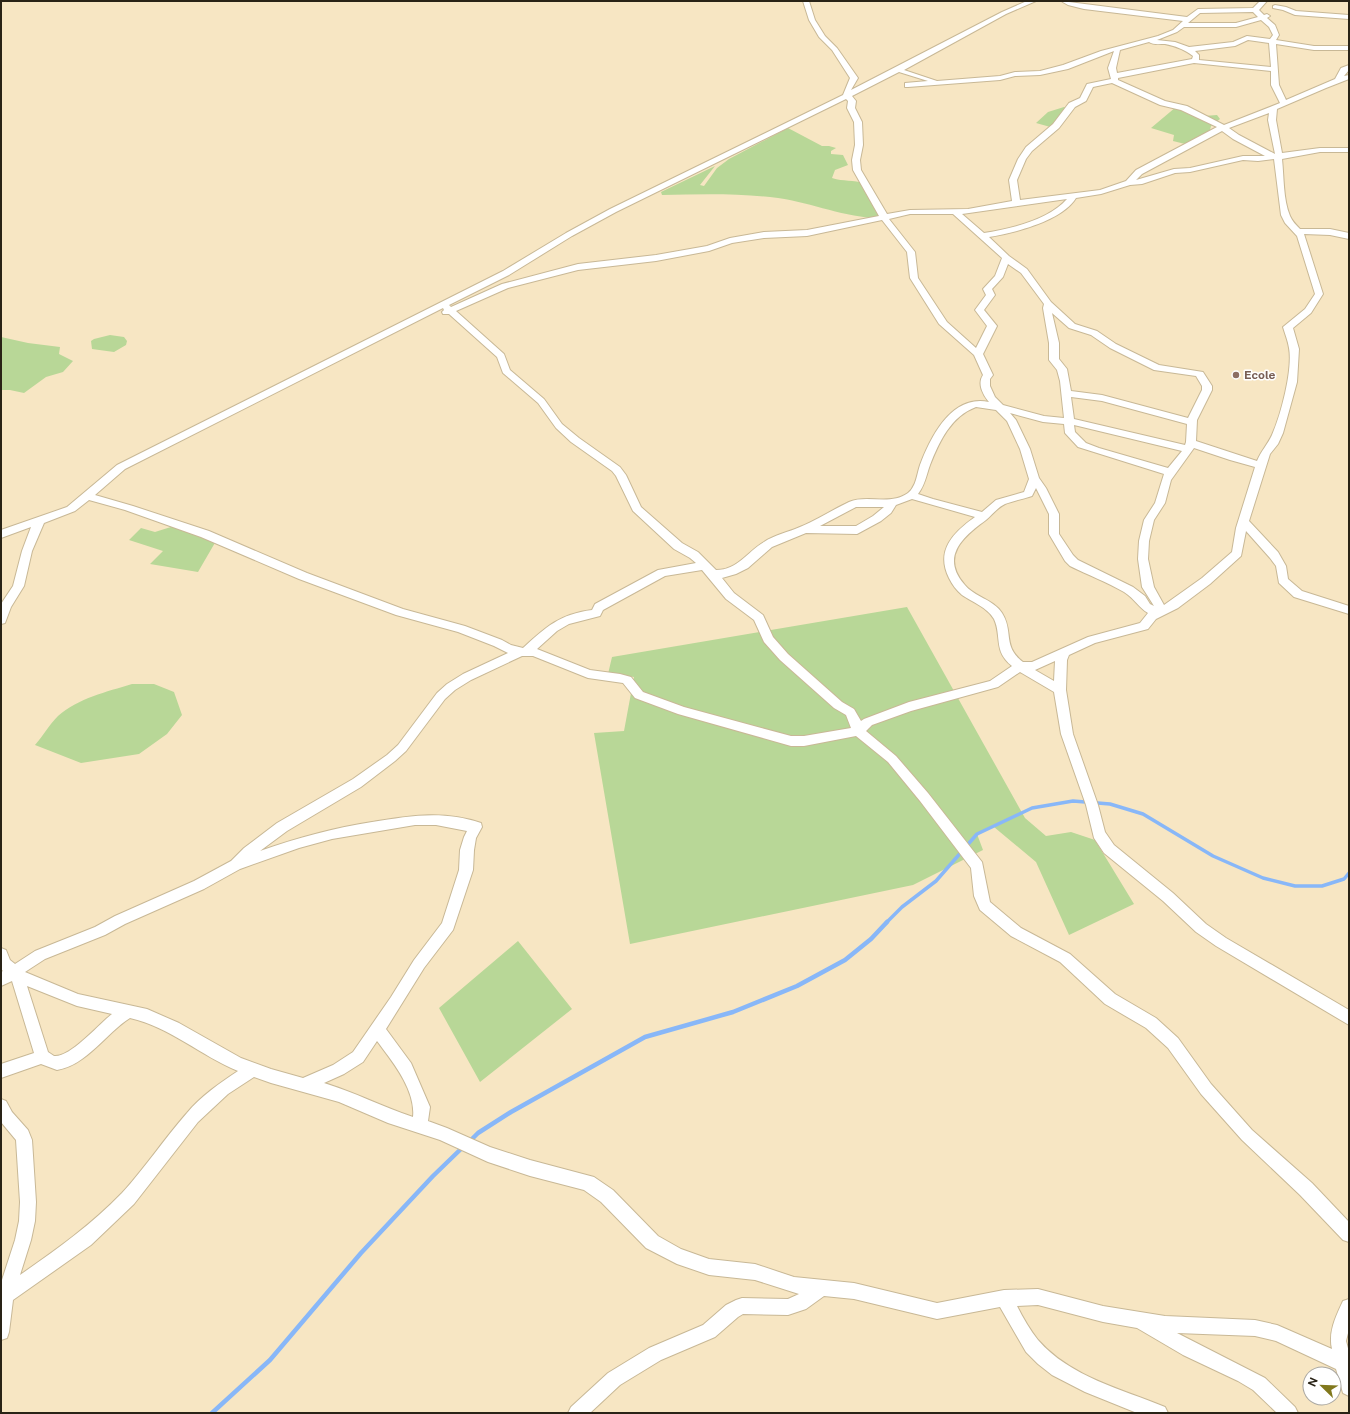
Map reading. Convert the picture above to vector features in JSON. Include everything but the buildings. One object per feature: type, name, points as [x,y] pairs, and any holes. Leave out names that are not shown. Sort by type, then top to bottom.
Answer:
[{"type":"street","points":[[806,1],[812,20],[822,37],[835,49],[854,78],[847,95]]},
{"type":"street","points":[[447,308],[536,253],[648,193],[680,179],[898,70],[1004,13],[1032,1]]},
{"type":"street","points":[[1064,1],[1075,5],[1120,10],[1163,18],[1188,19]]},
{"type":"street","points":[[908,85],[1040,73],[1074,64],[1103,52],[1169,34],[1198,11],[1255,10],[1264,1]]},
{"type":"street","points":[[1284,103],[1275,85],[1272,41],[1276,35],[1270,18],[1275,4],[1295,12],[1349,17]]},
{"type":"street","points":[[1255,10],[1262,17]]},
{"type":"street","points":[[1181,25],[1236,25],[1262,17],[1270,18]]},
{"type":"street","points":[[1208,24],[1228,33]]},
{"type":"street","points":[[1238,36],[1314,48],[1349,48]]},
{"type":"street","points":[[1141,42],[1162,42],[1190,49],[1235,44],[1247,38]]},
{"type":"street","points":[[1117,48],[1117,53],[1112,68],[1114,78],[1163,103],[1184,108],[1223,127],[1236,137],[1276,156]]},
{"type":"street","points":[[1190,49],[1196,55],[1196,59],[1194,61]]},
{"type":"street","points":[[1016,203],[1012,180],[1022,159],[1029,148],[1056,126],[1072,106],[1081,101],[1090,86],[1114,78],[1194,61],[1231,66],[1275,69]]},
{"type":"street","points":[[1337,82],[1344,70],[1349,67]]},
{"type":"street","points":[[898,70],[936,82]]},
{"type":"street","points":[[1128,183],[1139,172],[1171,156],[1198,138],[1349,77]]},
{"type":"street","points":[[847,95],[852,101],[851,108],[858,122],[859,145],[856,160],[857,170],[872,193],[884,217],[911,252],[914,278],[944,324],[978,354]]},
{"type":"street","points":[[87,496],[128,508],[211,537],[243,549],[261,559],[400,612],[461,628],[498,643],[508,649],[524,652],[588,674],[626,680],[640,695],[682,711],[791,741],[804,741],[858,731],[868,722],[909,708],[994,684],[1003,676],[1021,667],[1034,666],[1092,640],[1141,628],[1159,612],[1174,605],[1233,558],[1237,553],[1243,521],[1261,465],[1265,453],[1273,444],[1278,433],[1292,382],[1294,349],[1288,327],[1308,311],[1318,294],[1304,242],[1301,235],[1288,220],[1286,215],[1281,191],[1278,159],[1276,156],[1272,120],[1274,108]]},
{"type":"street","points":[[1,534],[71,509],[121,467],[405,325],[410,325],[447,308],[505,286],[578,267],[656,258],[709,248],[730,241],[764,235],[807,233],[910,212],[956,212],[1101,192],[1128,183],[1142,182],[1174,171],[1190,170],[1242,158],[1276,156],[1320,150],[1349,150]]},
{"type":"street","points":[[982,236],[1013,231],[1033,223],[1064,206],[1071,200],[1072,196]]},
{"type":"street","points":[[956,212],[1006,258],[1024,272],[1048,304],[1072,326],[1094,333],[1162,370],[1200,374],[1207,386],[1207,390],[1192,422],[1190,446],[1170,472],[1166,480],[1160,504],[1149,520],[1144,541],[1143,559],[1148,587],[1159,612]]},
{"type":"street","points":[[1297,231],[1330,232],[1349,236]]},
{"type":"street","points":[[1006,258],[999,277],[988,287],[987,290],[991,295],[981,306],[980,310],[992,326],[978,354],[979,360],[986,368],[988,374],[985,379],[985,386],[991,398],[1011,420],[1021,440],[1034,478],[1041,488],[1054,514],[1054,534],[1069,558],[1074,563],[1129,590],[1141,599],[1146,607],[1159,612]]},
{"type":"street","points":[[1048,304],[1047,308],[1054,343],[1053,355],[1054,360],[1062,369],[1067,394],[1070,433],[1082,445],[1170,472]]},
{"type":"street","points":[[447,308],[501,356],[506,371],[541,401],[559,426],[574,440],[616,469],[621,475],[637,509],[647,520],[678,546],[694,556],[730,596],[759,618],[768,639],[784,657],[838,705],[850,712],[854,718],[858,731],[892,759],[924,797],[977,866],[981,896],[985,906],[1016,932],[1065,958],[1110,999],[1151,1023],[1173,1043],[1206,1089],[1247,1135],[1306,1189],[1349,1234]]},
{"type":"street","points":[[1067,394],[1102,398],[1192,422]]},
{"type":"street","points":[[236,865],[282,827],[357,783],[391,758],[402,748],[441,696],[451,687],[467,677],[524,652],[545,635],[571,618],[593,614],[596,612],[598,607],[662,573],[708,570],[722,574],[732,571],[744,565],[768,544],[805,529],[854,504],[892,503],[912,496],[919,485],[925,465],[944,427],[953,416],[967,407],[975,404],[1021,412],[1043,419],[1069,421],[1190,446],[1261,465]]},
{"type":"street","points":[[1034,478],[1028,494],[1000,502],[971,525],[953,542],[948,560],[950,568],[960,586],[979,598],[999,617],[1005,651],[1009,658],[1021,667],[1060,690]]},
{"type":"street","points":[[912,496],[930,503],[968,510],[984,516]]},
{"type":"street","points":[[805,529],[857,530],[863,528],[887,511],[891,507],[892,503]]},
{"type":"street","points":[[1,620],[4,607],[18,586],[27,551],[39,521]]},
{"type":"street","points":[[1243,521],[1274,555],[1280,566],[1283,580],[1298,594],[1349,610]]},
{"type":"street","points":[[1064,652],[1061,660],[1060,690],[1067,734],[1092,805],[1099,834],[1109,849],[1168,897],[1201,928],[1216,939],[1349,1018]]},
{"type":"street","points":[[1,980],[15,974],[40,955],[100,931],[120,920],[199,885],[236,865],[298,843],[332,834],[415,820],[436,820],[476,827],[470,837],[467,850],[466,870],[448,926],[419,964],[396,1002],[358,1057],[351,1064],[302,1085]]},
{"type":"street","points":[[1,954],[5,964],[15,974],[77,1000],[142,1014],[174,1028],[236,1063],[302,1085],[340,1095],[388,1116],[442,1133],[488,1154],[530,1168],[588,1183],[607,1196],[652,1242],[677,1256],[709,1267],[755,1272],[794,1285],[854,1291],[937,1311],[1004,1298],[1038,1297],[1103,1314],[1164,1324],[1255,1328],[1277,1333],[1346,1365]]},
{"type":"street","points":[[15,974],[42,1056],[49,1061],[58,1063],[71,1058],[118,1017],[129,1011]]},
{"type":"street","points":[[377,1029],[406,1068],[422,1107],[420,1126]]},
{"type":"street","points":[[1,1072],[42,1056]]},
{"type":"street","points":[[3,1297],[85,1239],[128,1198],[193,1117],[223,1089],[253,1069]]},
{"type":"street","points":[[1,1106],[3,1114],[11,1124],[22,1132],[24,1140],[28,1202],[24,1240],[3,1297],[1,1332]]},
{"type":"street","points":[[577,1413],[614,1379],[655,1354],[709,1331],[732,1311],[742,1306],[788,1307],[800,1303],[821,1288]]},
{"type":"street","points":[[1004,1298],[1032,1346],[1048,1362],[1072,1377],[1159,1413]]},
{"type":"street","points":[[1349,1307],[1342,1322],[1338,1341],[1346,1365],[1349,1387]]},
{"type":"street","points":[[1138,1319],[1189,1349],[1244,1375],[1259,1384],[1289,1413]]},
{"type":"green space","points":[[1064,107],[1070,109],[1054,128],[1036,123],[1048,112]]},
{"type":"green space","points":[[1176,107],[1204,116],[1217,115],[1220,119],[1211,126],[1210,130],[1189,145],[1173,141],[1174,135],[1151,128]]},
{"type":"green space","points":[[788,128],[822,146],[836,148],[831,151],[831,154],[843,155],[848,165],[835,170],[832,178],[866,184],[883,218],[856,216],[791,200],[764,196],[720,194],[662,195],[661,192],[715,166],[700,185],[704,186],[717,168],[729,159]]},
{"type":"green space","points":[[110,335],[124,337],[127,341],[126,345],[114,352],[92,349],[91,341]]},
{"type":"green space","points":[[1,337],[28,343],[60,347],[59,354],[73,361],[63,372],[46,377],[24,393],[1,390]]},
{"type":"green space","points":[[174,526],[216,541],[198,572],[150,564],[163,551],[129,540],[141,528],[155,532]]},
{"type":"green space","points":[[907,607],[1025,818],[1046,836],[1071,832],[1095,840],[1134,904],[1069,935],[1036,862],[994,827],[977,834],[983,850],[913,885],[630,944],[594,733],[624,731],[634,677],[608,674],[612,657]]},
{"type":"green space","points":[[132,684],[154,684],[174,692],[182,715],[167,734],[139,754],[81,763],[35,745],[55,719],[66,710],[93,696]]},
{"type":"green space","points":[[518,941],[572,1009],[480,1082],[439,1008]]},
{"type":"waterway","points":[[887,922],[902,907],[936,881],[977,834],[1032,808],[1073,801],[1110,804],[1143,814],[1213,856],[1263,878],[1295,886],[1322,886],[1344,879],[1349,873]]},
{"type":"waterway","points":[[469,1142],[478,1133],[511,1112],[645,1037],[733,1012],[797,986],[845,960],[871,939],[887,922]]},
{"type":"waterway","points":[[212,1413],[270,1360],[361,1253],[433,1176],[463,1147]]},
{"type":"place","name":"Ecole","points":[[1236,375]]}]
